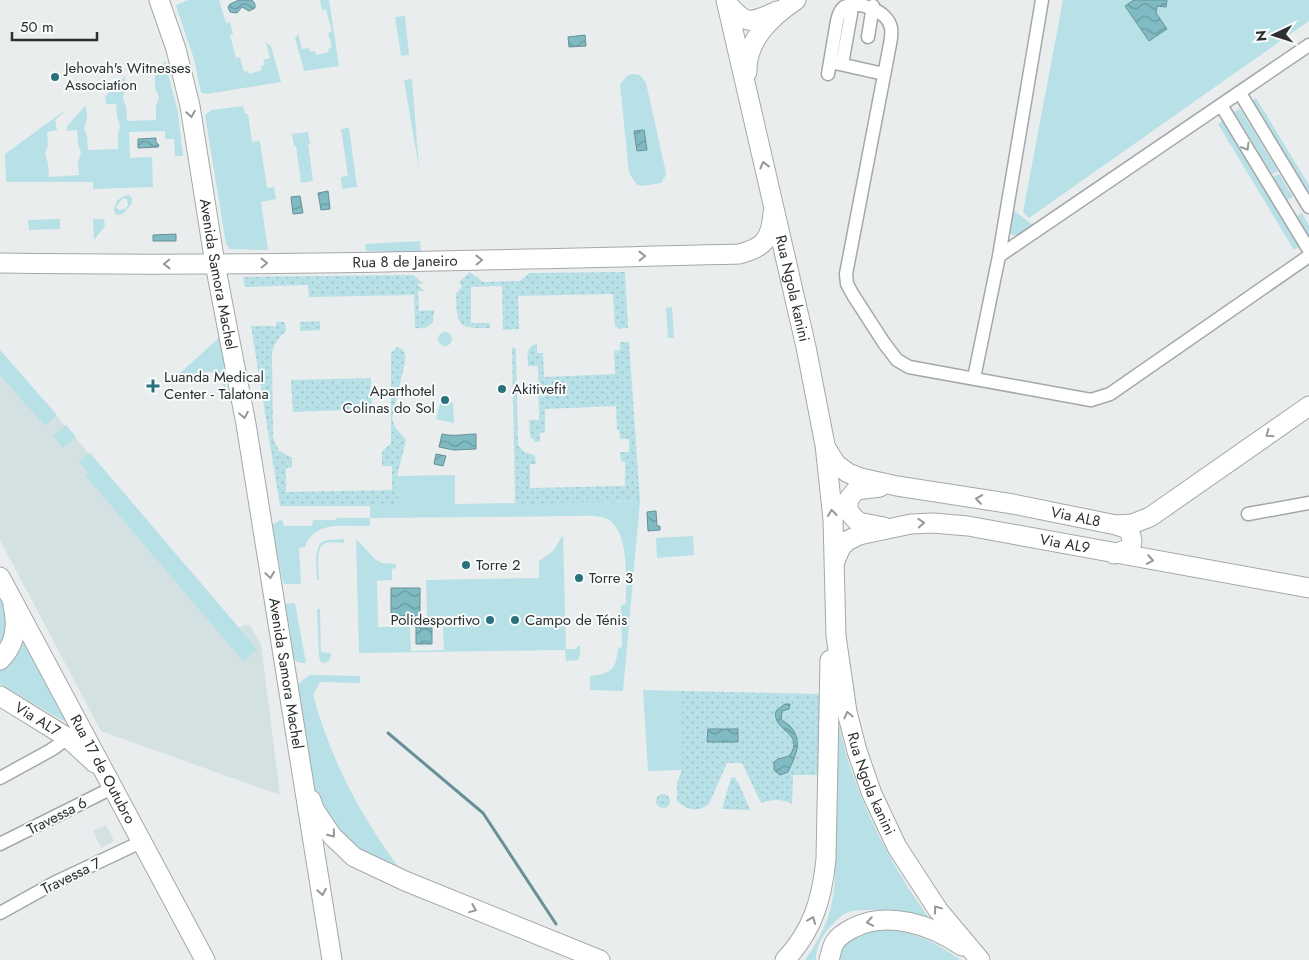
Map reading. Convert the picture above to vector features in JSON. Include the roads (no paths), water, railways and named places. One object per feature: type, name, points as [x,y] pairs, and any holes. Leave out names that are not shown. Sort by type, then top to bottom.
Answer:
[{"type":"street","name":"Avenida Samora Machel","points":[[159,0],[176,49],[190,106],[215,264],[246,424],[332,960]]},
{"type":"street","points":[[974,378],[999,256],[1042,0]]},
{"type":"street","points":[[726,1],[738,16],[750,20],[757,20],[790,4]]},
{"type":"street","name":"Rua Ngola kanini","points":[[726,1],[806,347],[825,445],[833,519],[836,636],[847,712],[857,751],[872,794],[897,847],[916,879],[938,910],[979,960]]},
{"type":"street","points":[[884,74],[833,67],[852,14],[854,2],[880,9],[886,16],[892,29],[890,44],[847,264],[847,284],[888,349],[902,364],[916,369],[1090,400],[1099,399],[1110,394],[1309,256]]},
{"type":"street","points":[[747,92],[746,67],[753,42],[760,32],[790,4]]},
{"type":"street","points":[[868,37],[873,6]]},
{"type":"street","points":[[999,256],[1309,44]]},
{"type":"street","points":[[1240,93],[1307,204],[1288,213]]},
{"type":"street","points":[[1221,105],[1309,250]]},
{"type":"street","name":"Rua 8 de Janeiro","points":[[0,263],[215,264],[739,254],[764,244],[771,227],[773,202]]},
{"type":"street","name":"Via AL8","points":[[825,445],[836,464],[848,473],[861,478],[897,486],[1012,504],[1116,525],[1132,524],[1150,516],[1309,406]]},
{"type":"street","points":[[893,528],[858,522],[848,511],[848,500],[856,490],[897,486]]},
{"type":"street","points":[[1007,534],[997,526],[995,518],[997,512],[1002,507],[1012,504]]},
{"type":"street","points":[[1248,514],[1309,504]]},
{"type":"street","name":"Via AL9","points":[[835,562],[841,547],[852,537],[911,524],[933,523],[968,526],[1309,588]]},
{"type":"street","points":[[1114,554],[1127,550],[1132,545],[1132,538],[1128,529],[1116,525]]},
{"type":"street","name":"Rua Ngola kanini","points":[[784,960],[798,947],[809,928],[823,883],[826,859],[827,740],[831,630],[835,581]]},
{"type":"street","points":[[0,660],[7,653],[13,639],[16,618],[3,583]]},
{"type":"street","name":"Rua 17 de Outubro","points":[[3,583],[143,841],[205,960]]},
{"type":"street","name":"Via AL7","points":[[0,696],[68,738],[93,761],[114,787]]},
{"type":"street","points":[[0,778],[51,750],[68,738]]},
{"type":"street","name":"Avenida Samora Machel","points":[[299,758],[314,809],[332,836],[354,857],[405,881],[600,960]]},
{"type":"street","name":"Travessa 6","points":[[0,844],[114,787]]},
{"type":"street","name":"Travessa 7","points":[[0,913],[54,883],[143,841]]},
{"type":"street","points":[[829,960],[834,942],[846,932],[864,922],[887,919],[913,924],[950,938],[979,960]]},
{"type":"street","points":[[327,960],[329,938]]},
{"type":"water","points":[[239,0],[252,0],[255,8],[249,11],[242,7],[237,13],[230,12],[228,7],[230,4]]},
{"type":"water","points":[[1134,0],[1167,0],[1166,7],[1157,6],[1156,13],[1167,29],[1149,41],[1125,6]]},
{"type":"water","points":[[585,35],[586,46],[569,47],[568,37]]},
{"type":"water","points":[[644,130],[647,150],[637,151],[634,131]]},
{"type":"water","points":[[156,138],[158,147],[138,148],[138,139]]},
{"type":"water","points":[[328,191],[330,209],[321,210],[318,193]]},
{"type":"water","points":[[300,196],[303,213],[293,214],[291,197]]},
{"type":"water","points":[[176,234],[176,241],[153,241],[153,235]]},
{"type":"water","points":[[442,434],[476,434],[476,449],[454,450],[439,447]]},
{"type":"water","points":[[436,454],[446,456],[443,466],[434,464]]},
{"type":"water","points":[[656,511],[657,526],[660,526],[660,530],[648,531],[647,512]]},
{"type":"water","points":[[391,588],[420,588],[420,628],[432,628],[432,644],[416,644],[416,616],[391,616]]},
{"type":"water","points":[[785,704],[790,704],[789,709],[782,711],[781,719],[794,732],[797,738],[797,749],[788,772],[780,775],[774,770],[774,762],[789,756],[794,742],[776,718],[776,711]]},
{"type":"water","points":[[708,729],[738,729],[738,742],[707,742]]},
{"type":"waterway","points":[[388,733],[483,813],[556,924]]},
{"type":"place","name":"Jehovah's Witnesses Association","points":[[55,77]]},
{"type":"place","name":"Luanda Medical Center - Talatona","points":[[153,386]]},
{"type":"place","name":"Akitivefit","points":[[502,389]]},
{"type":"place","name":"Aparthotel Colinas do Sol","points":[[445,400]]},
{"type":"place","name":"Torre 2","points":[[466,565]]},
{"type":"place","name":"Torre 3","points":[[579,578]]},
{"type":"place","name":"Polidesportivo","points":[[490,620]]},
{"type":"place","name":"Campo de Ténis","points":[[515,620]]}]
